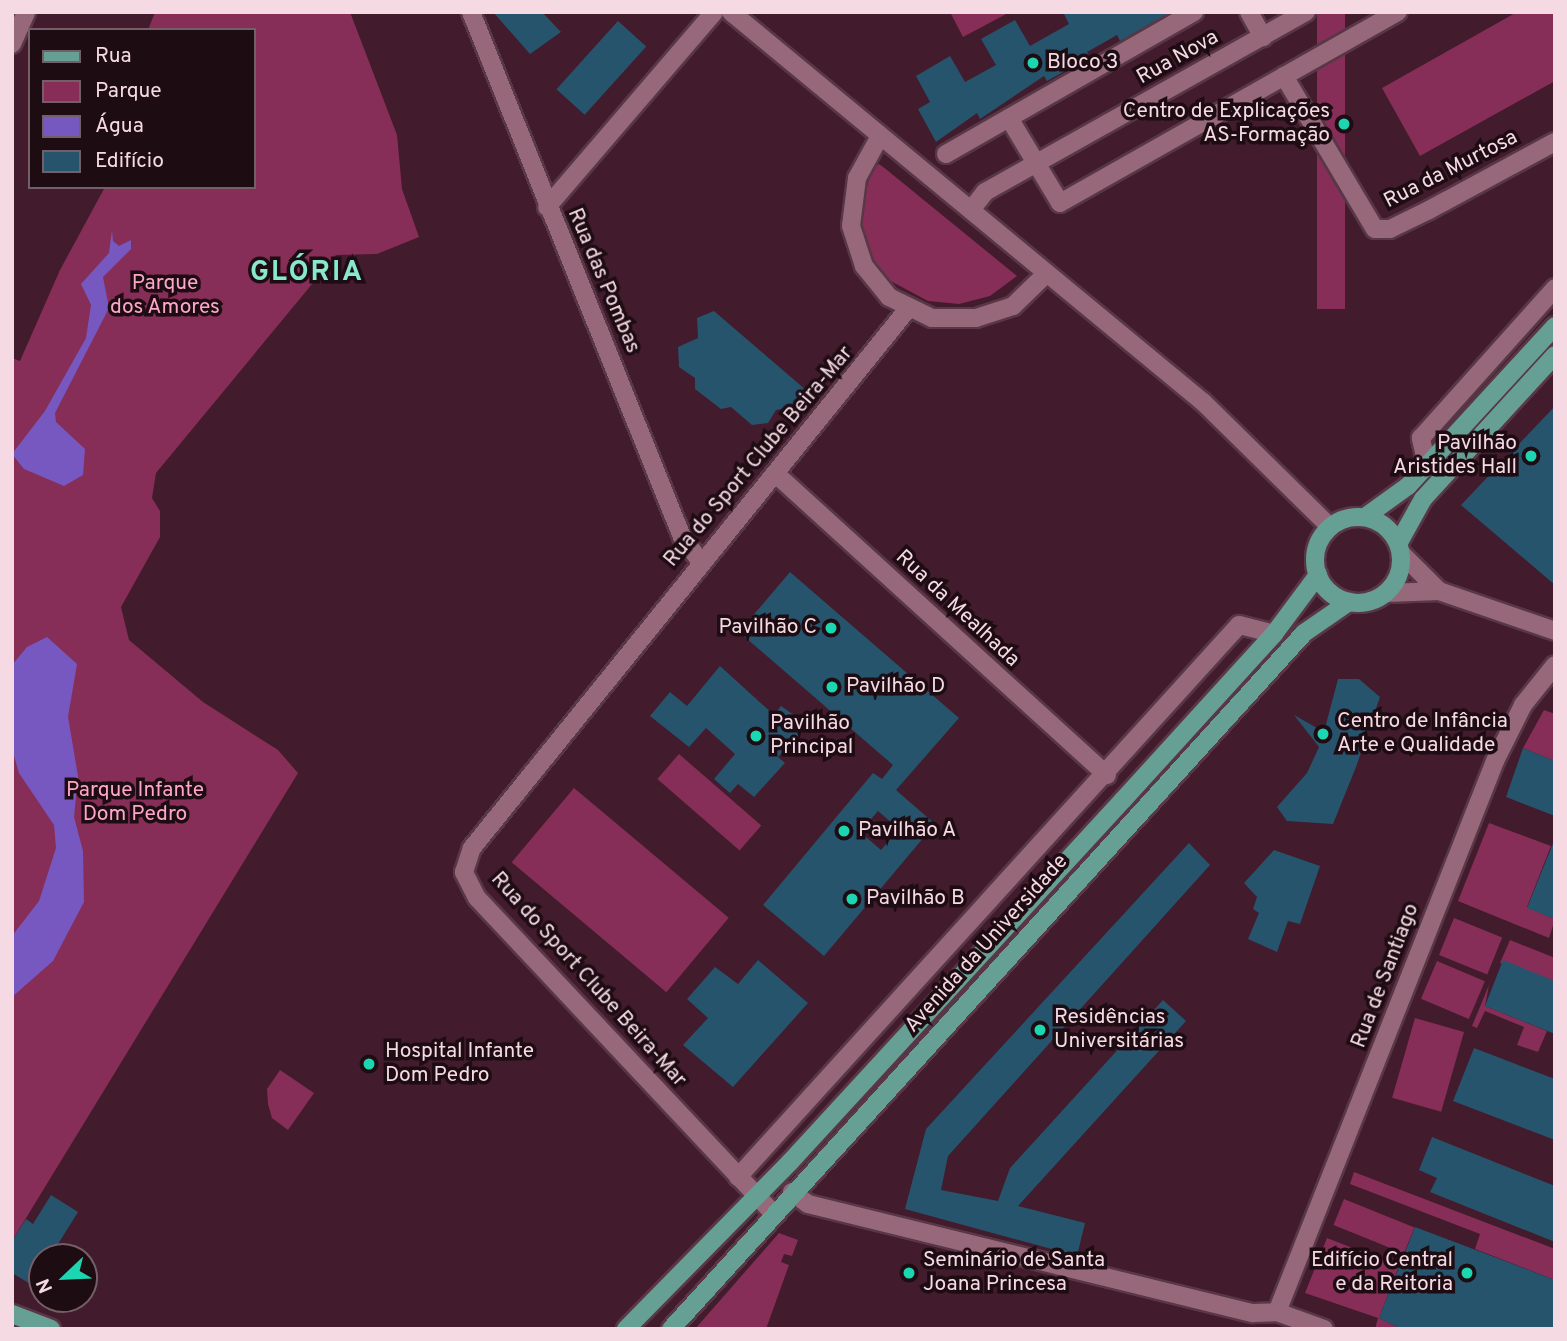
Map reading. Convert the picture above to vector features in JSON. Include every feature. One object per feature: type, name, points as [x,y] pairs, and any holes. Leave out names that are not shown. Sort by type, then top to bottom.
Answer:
[{"type":"main road","points":[[1555,326],[1427,465],[1365,517],[1330,527],[1316,549],[1318,575],[1336,597],[1349,602],[1387,593],[1399,574],[1400,548],[1423,499],[1555,355]]},
{"type":"main road","points":[[1365,517],[1379,522],[1400,548]]},
{"type":"main road","name":"Avenida da Universidade","points":[[626,1329],[756,1198],[1274,634],[1318,575]]},
{"type":"main road","name":"Avenida da Universidade","points":[[671,1329],[792,1192],[1304,633],[1349,602]]},
{"type":"main road","points":[[12,1314],[51,1329]]},
{"type":"street","points":[[12,44],[26,12]]},
{"type":"street","name":"Rua das Pombas","points":[[471,12],[547,207],[682,537],[701,562]]},
{"type":"street","points":[[547,207],[714,12]]},
{"type":"street","points":[[731,12],[1211,409],[1330,527]]},
{"type":"street","name":"Rua Nova","points":[[946,154],[1194,12]]},
{"type":"street","points":[[1249,12],[1263,37]]},
{"type":"street","name":"Rua Nova","points":[[971,210],[985,192],[1034,163],[1306,12]]},
{"type":"street","points":[[1009,118],[1060,204],[1398,12]]},
{"type":"street","name":"Rua da Murtosa","points":[[1284,76],[1364,216],[1375,229],[1390,229],[1555,142]]},
{"type":"street","points":[[880,136],[857,178],[851,226],[864,266],[908,310],[932,318],[976,318],[1013,306],[1047,273]]},
{"type":"street","points":[[1427,465],[1421,438],[1555,288]]},
{"type":"street","name":"Rua do Sport Clube Beira-Mar","points":[[773,1213],[756,1198],[477,898],[464,872],[472,848],[561,727],[777,475],[908,310]]},
{"type":"street","name":"Rua da Mealhada","points":[[777,475],[1107,775]]},
{"type":"street","points":[[1400,548],[1440,591]]},
{"type":"street","points":[[1387,593],[1440,591],[1555,631]]},
{"type":"street","name":"Avenida da Universidade","points":[[738,1177],[1107,775],[1239,625],[1274,634]]},
{"type":"street","name":"Rua de Santiago","points":[[1277,1312],[1495,761],[1523,705],[1555,665]]},
{"type":"street","points":[[792,1192],[808,1203],[1253,1313],[1277,1312],[1324,1329]]},
{"type":"green space","points":[[155,12],[350,12],[397,135],[402,189],[419,237],[377,254],[336,255],[156,473],[152,498],[160,511],[160,537],[121,607],[129,640],[203,702],[278,750],[298,773],[12,1241],[12,358],[20,361],[60,270],[104,189],[256,189],[256,28],[149,28]]},
{"type":"green space","points":[[950,12],[1010,12],[963,37]]},
{"type":"green space","points":[[1317,12],[1345,12],[1345,309],[1317,309]]},
{"type":"green space","points":[[1517,12],[1555,12],[1555,81],[1420,156],[1382,88]]},
{"type":"green space","points":[[879,164],[1017,276],[990,296],[959,304],[928,301],[883,277],[865,243],[860,212],[872,169]]},
{"type":"green space","points":[[1544,710],[1555,714],[1555,761],[1523,748]]},
{"type":"green space","points":[[679,754],[761,826],[740,850],[657,779]]},
{"type":"green space","points":[[574,788],[729,918],[666,992],[512,862]]},
{"type":"green space","points":[[1489,823],[1551,846],[1527,907],[1555,919],[1549,938],[1458,901]]},
{"type":"green space","points":[[1454,918],[1502,937],[1487,975],[1439,955]]},
{"type":"green space","points":[[1510,940],[1555,958],[1555,981],[1500,963]]},
{"type":"green space","points":[[1437,961],[1485,981],[1469,1019],[1421,999]]},
{"type":"green space","points":[[1489,985],[1485,1006],[1547,1031],[1538,1052],[1517,1045],[1524,1027],[1485,1011],[1477,1028],[1472,1026]]},
{"type":"green space","points":[[1415,1018],[1464,1032],[1441,1112],[1392,1098]]},
{"type":"green space","points":[[280,1070],[314,1093],[288,1130],[272,1118],[268,1104],[267,1089]]},
{"type":"green space","points":[[1354,1172],[1555,1249],[1555,1280],[1475,1249],[1480,1234],[1350,1184]]},
{"type":"green space","points":[[1344,1199],[1414,1227],[1404,1253],[1334,1225]]},
{"type":"green space","points":[[779,1233],[798,1240],[792,1256],[784,1254],[781,1262],[789,1265],[766,1329],[695,1329]]},
{"type":"green space","points":[[1327,1238],[1399,1266],[1379,1318],[1401,1329],[1375,1329],[1378,1318],[1305,1293]]},
{"type":"water","points":[[112,230],[113,241],[119,246],[131,240],[131,249],[103,277],[109,308],[55,413],[56,422],[85,449],[83,475],[64,486],[24,469],[12,454],[45,411],[86,338],[91,305],[81,284],[109,253]]},
{"type":"water","points":[[47,637],[77,664],[68,717],[78,776],[74,817],[83,851],[84,902],[53,961],[12,997],[12,936],[39,901],[56,848],[54,825],[19,773],[12,749],[12,665],[27,647]]},
{"type":"building","points":[[493,12],[542,12],[561,32],[530,54]]},
{"type":"building","points":[[1063,12],[1171,12],[1120,41],[1117,35],[1087,52],[1090,57],[1047,81],[1044,76],[980,119],[977,113],[936,142],[918,109],[930,102],[916,76],[950,56],[965,82],[996,65],[981,39],[1015,20],[1030,46],[1069,24]]},
{"type":"building","points":[[618,21],[646,46],[585,115],[556,89]]},
{"type":"building","points":[[714,311],[806,390],[803,406],[776,410],[768,423],[752,425],[731,407],[721,409],[695,389],[695,378],[679,367],[678,347],[698,338],[697,318]]},
{"type":"building","name":"Pavilhão Aristides Hall","points":[[1555,406],[1555,585],[1461,505]]},
{"type":"building","points":[[790,572],[959,718],[896,790],[935,824],[824,956],[763,905],[873,773],[882,779],[893,765],[739,632]],"holes":[[[878,811],[899,829],[881,850],[860,832]]]},
{"type":"building","name":"Pavilhão Principal","points":[[720,666],[774,715],[781,706],[808,725],[778,757],[785,763],[754,797],[738,784],[730,793],[714,779],[735,754],[706,728],[689,747],[650,716],[670,692],[687,706]]},
{"type":"building","name":"Centro de Infância Arte e Qualidade","points":[[1338,679],[1359,679],[1380,697],[1356,767],[1333,824],[1287,821],[1277,807],[1307,773],[1319,747],[1294,715],[1324,732]]},
{"type":"building","points":[[1523,748],[1555,761],[1555,816],[1506,797]]},
{"type":"building","points":[[1555,841],[1555,919],[1527,908]]},
{"type":"building","name":"Residências Universitárias","points":[[1189,843],[1210,865],[948,1156],[941,1190],[998,1201],[1010,1168],[1163,1000],[1186,1021],[1018,1206],[1085,1223],[1077,1256],[905,1209],[926,1129]]},
{"type":"building","points":[[1274,850],[1320,866],[1300,924],[1288,921],[1277,952],[1248,939],[1259,913],[1253,909],[1257,897],[1244,883]]},
{"type":"building","points":[[758,960],[808,1003],[733,1087],[683,1045],[708,1018],[687,999],[715,967],[738,984]]},
{"type":"building","points":[[1503,960],[1555,981],[1555,1034],[1485,1006]]},
{"type":"building","points":[[1474,1048],[1555,1079],[1555,1140],[1453,1101]]},
{"type":"building","points":[[1432,1137],[1555,1186],[1555,1242],[1430,1192],[1437,1178],[1419,1170]]},
{"type":"building","points":[[51,1195],[78,1212],[59,1243],[28,1243],[28,1283],[12,1273],[12,1241],[26,1219],[33,1224]]},
{"type":"building","name":"Edifício Central e da Reitoria","points":[[1415,1227],[1555,1280],[1555,1329],[1401,1329],[1379,1318]]},
{"type":"place","name":"Bloco 3","points":[[1033,63]]},
{"type":"place","name":"Centro de Explicações AS-Formação","points":[[1344,124]]},
{"type":"place","name":"Pavilhão Aristides Hall","points":[[1531,456]]},
{"type":"place","name":"Pavilhão C","points":[[831,628]]},
{"type":"place","name":"Pavilhão D","points":[[832,687]]},
{"type":"place","name":"Centro de Infância Arte e Qualidade","points":[[1323,734]]},
{"type":"place","name":"Pavilhão Principal","points":[[756,736]]},
{"type":"place","name":"Pavilhão A","points":[[844,831]]},
{"type":"place","name":"Pavilhão B","points":[[852,899]]},
{"type":"place","name":"Residências Universitárias","points":[[1040,1030]]},
{"type":"place","name":"Hospital Infante Dom Pedro","points":[[369,1064]]},
{"type":"place","name":"Seminário de Santa Joana Princesa","points":[[909,1273]]},
{"type":"place","name":"Edifício Central e da Reitoria","points":[[1467,1273]]},
{"type":"district","name":"GLÓRIA","points":[[307,273]]},
{"type":"park label","name":"Parque dos Amores","points":[[165,296]]},
{"type":"park label","name":"Parque Infante Dom Pedro","points":[[135,803]]}]
